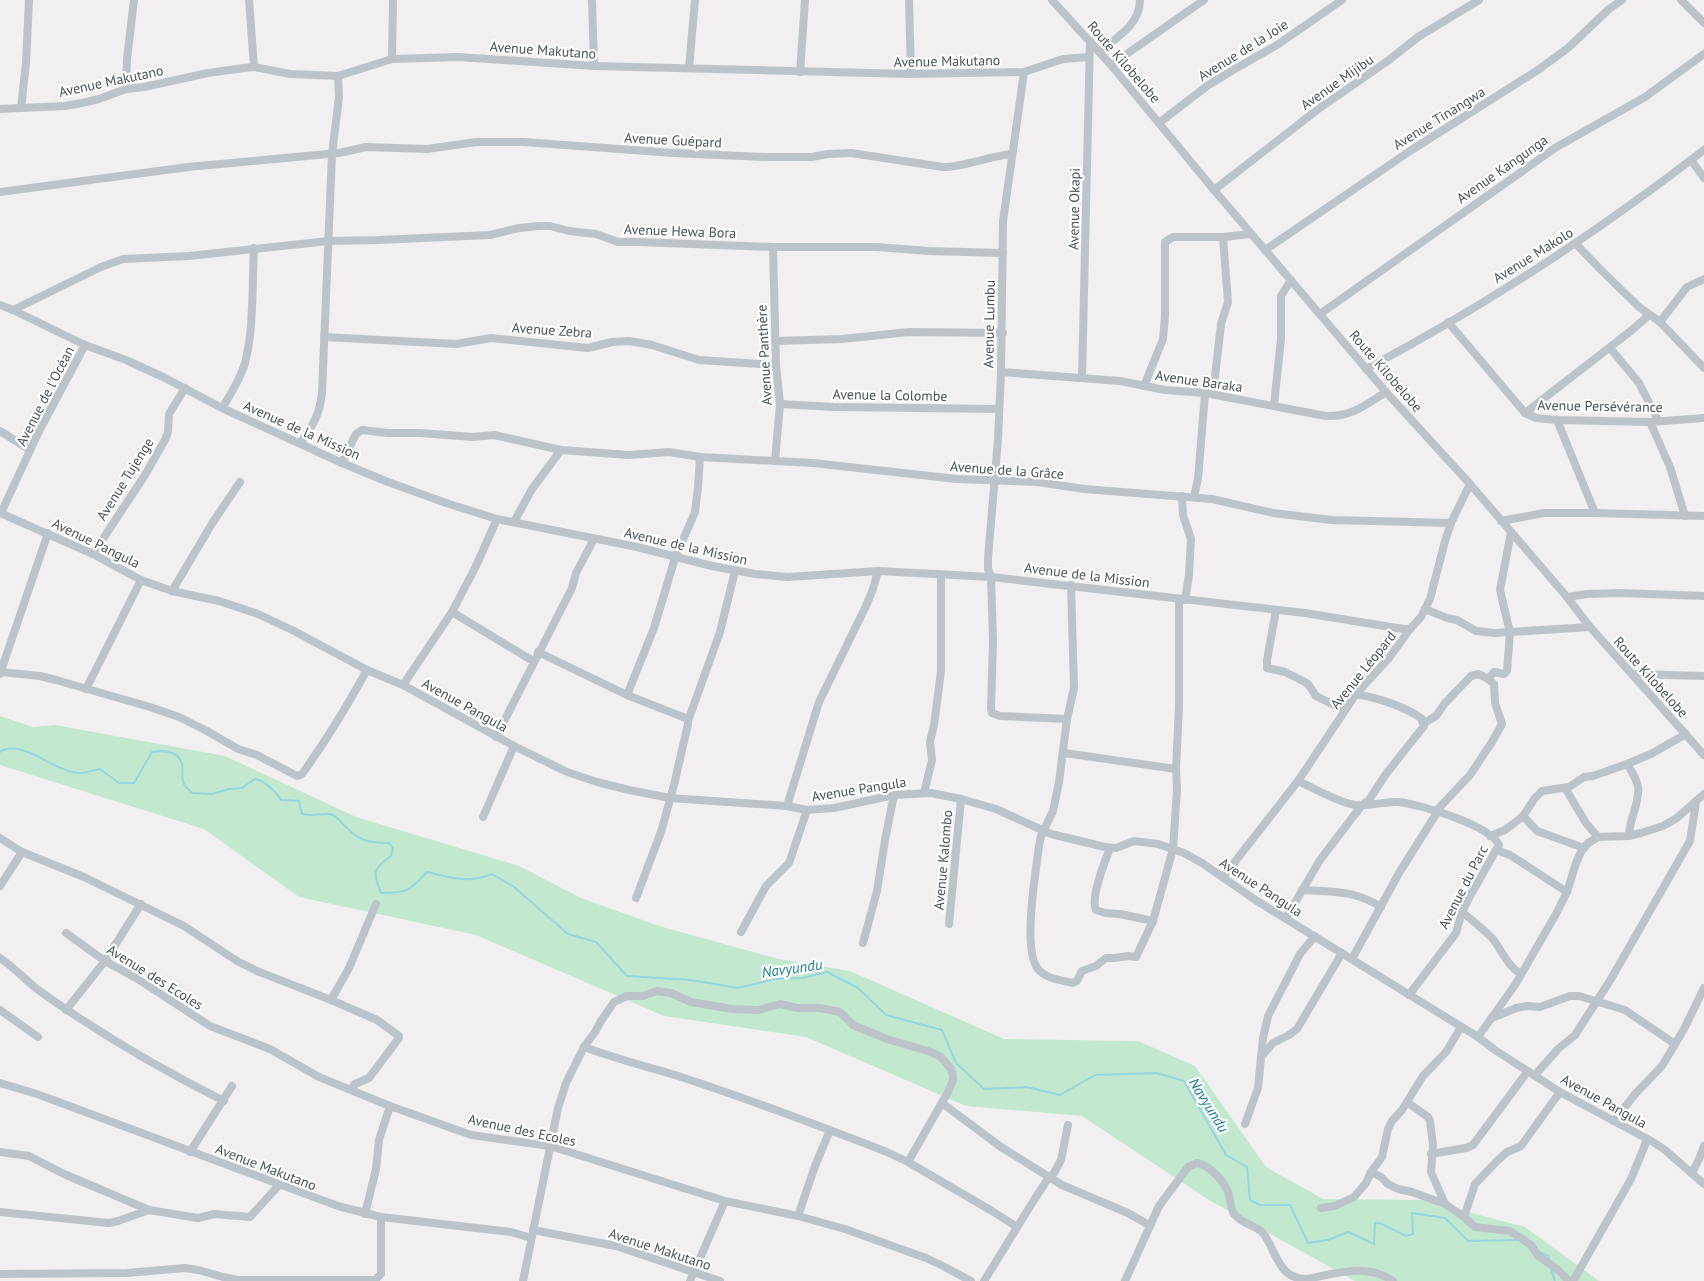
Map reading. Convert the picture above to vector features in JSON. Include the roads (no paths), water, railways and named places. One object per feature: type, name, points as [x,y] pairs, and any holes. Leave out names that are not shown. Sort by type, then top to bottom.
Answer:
[{"type":"street","points":[[21,108],[26,63],[29,0]]},
{"type":"street","points":[[126,88],[127,59],[134,0]]},
{"type":"street","points":[[249,0],[254,67]]},
{"type":"street","points":[[392,59],[393,0]]},
{"type":"street","points":[[592,0],[594,66]]},
{"type":"street","points":[[689,68],[695,0]]},
{"type":"street","points":[[800,72],[805,0]]},
{"type":"street","points":[[909,0],[911,74]]},
{"type":"street","name":"Route Kilobelobe","points":[[1052,0],[1090,40],[1366,369],[1470,484],[1590,627],[1704,755]]},
{"type":"street","points":[[1099,52],[1133,23],[1138,15],[1140,0]]},
{"type":"street","points":[[1111,65],[1204,0]]},
{"type":"street","name":"Avenue de la Joie","points":[[1159,123],[1207,86],[1277,46],[1342,0]]},
{"type":"street","name":"Avenue Mijibu","points":[[1214,190],[1317,110],[1389,60],[1418,37],[1479,0]]},
{"type":"street","name":"Avenue Tinangwa","points":[[1265,250],[1410,151],[1538,70],[1568,48],[1609,9],[1622,0]]},
{"type":"street","points":[[1681,0],[1704,23]]},
{"type":"street","name":"Avenue Okapi","points":[[1082,378],[1090,40]]},
{"type":"street","name":"Avenue Kangunga","points":[[1320,314],[1554,148],[1645,97],[1704,54]]},
{"type":"street","name":"Avenue Makutano","points":[[0,109],[64,106],[99,99],[126,88],[144,87],[208,73],[254,67],[290,74],[338,76],[392,59],[458,57],[594,66],[911,74],[1024,72],[1063,59],[1089,57]]},
{"type":"street","name":"Avenue Lumbu","points":[[1024,72],[1003,221],[1003,333],[988,558],[988,569],[991,577],[993,641],[992,713],[1000,716],[1067,719]]},
{"type":"street","points":[[300,442],[311,429],[320,408],[323,383],[332,154],[339,108],[338,76]]},
{"type":"street","name":"Avenue Guépard","points":[[0,192],[188,167],[332,154],[366,147],[426,149],[476,142],[524,142],[673,153],[764,157],[812,157],[851,153],[950,167],[1012,154]]},
{"type":"street","name":"Avenue Makolo","points":[[1366,369],[1530,274],[1576,244],[1704,150]]},
{"type":"street","points":[[1691,160],[1704,178]]},
{"type":"street","name":"Avenue Hewa Bora","points":[[13,310],[112,262],[123,259],[189,256],[329,241],[490,235],[519,228],[539,226],[550,226],[569,231],[596,234],[625,243],[1003,252]]},
{"type":"street","points":[[1144,386],[1163,339],[1165,242],[1173,237],[1223,237],[1251,234]]},
{"type":"street","points":[[1194,497],[1221,324],[1228,302],[1223,237]]},
{"type":"street","points":[[1576,244],[1649,315],[1660,322],[1704,368]]},
{"type":"street","name":"Avenue Panthère","points":[[773,246],[776,365],[780,404],[775,462]]},
{"type":"street","points":[[222,408],[240,375],[246,354],[251,311],[254,248]]},
{"type":"street","points":[[1274,406],[1281,339],[1281,296],[1291,280]]},
{"type":"street","points":[[1660,322],[1687,288],[1704,280]]},
{"type":"street","name":"Avenue de la Mission","points":[[0,305],[85,345],[126,360],[222,408],[300,442],[342,463],[440,501],[497,519],[637,547],[674,558],[735,571],[788,577],[878,571],[991,577],[1276,610],[1410,629]]},
{"type":"street","points":[[1525,413],[1610,348],[1649,315]]},
{"type":"street","name":"Avenue Persévérance","points":[[1448,322],[1527,415],[1536,418],[1558,420],[1650,422],[1704,418]]},
{"type":"street","points":[[775,341],[842,339],[908,332],[1003,333]]},
{"type":"street","name":"Avenue Zebra","points":[[324,337],[456,344],[492,338],[588,348],[612,342],[629,341],[652,345],[699,360],[776,365]]},
{"type":"street","name":"Avenue de l'Océan","points":[[1,513],[30,450],[85,345]]},
{"type":"street","points":[[1610,348],[1639,384],[1658,420]]},
{"type":"street","name":"Avenue Baraka","points":[[1001,372],[1120,381],[1165,390],[1209,393],[1326,416],[1343,416],[1358,410],[1386,392]]},
{"type":"street","name":"Avenue Tujenge","points":[[93,554],[167,436],[169,414],[185,388]]},
{"type":"street","name":"Avenue la Colombe","points":[[780,404],[833,407],[999,409]]},
{"type":"street","points":[[1558,420],[1595,513]]},
{"type":"street","points":[[1650,422],[1670,467],[1686,516]]},
{"type":"street","name":"Avenue de la Grâce","points":[[342,463],[356,434],[362,430],[473,437],[494,436],[561,450],[628,455],[669,452],[700,457],[813,463],[957,479],[1038,482],[1084,489],[1194,497],[1222,501],[1273,513],[1332,520],[1451,523]]},
{"type":"street","points":[[0,431],[30,450]]},
{"type":"street","points":[[514,522],[532,489],[561,450]]},
{"type":"street","points":[[627,695],[654,628],[674,558],[695,512],[700,457]]},
{"type":"street","points":[[172,591],[213,522],[240,482]]},
{"type":"street","name":"Avenue Léopard","points":[[1223,877],[1298,781],[1356,694],[1398,648],[1410,629],[1417,624],[1430,599],[1451,523],[1470,484]]},
{"type":"street","points":[[1071,585],[1074,684],[1053,811],[1043,831],[1038,856],[1030,938],[1032,956],[1037,968],[1051,978],[1073,983],[1077,981],[1082,971],[1096,966],[1106,958],[1136,957],[1153,921],[1173,849],[1177,789],[1176,769],[1182,599],[1189,575],[1191,539],[1182,515],[1182,496]]},
{"type":"street","name":"Avenue Pangula","points":[[1,513],[93,554],[141,580],[172,591],[219,601],[258,614],[367,670],[402,685],[514,746],[567,772],[597,782],[670,798],[787,806],[807,810],[834,808],[894,795],[924,793],[961,799],[1010,815],[1043,831],[1110,848],[1137,841],[1158,844],[1173,849],[1196,859],[1286,918],[1478,1037],[1560,1092],[1665,1150],[1704,1184]]},
{"type":"street","points":[[1502,521],[1536,514],[1595,513],[1704,516]]},
{"type":"street","points":[[402,685],[452,612],[476,566],[497,519]]},
{"type":"street","points":[[1488,679],[1494,672],[1504,674],[1507,672],[1510,633],[1500,590],[1511,532]]},
{"type":"street","points":[[48,533],[0,672],[40,676],[179,717],[238,749],[264,758],[297,776],[302,774],[327,738],[367,670]]},
{"type":"street","points":[[496,736],[572,588],[576,573],[594,539]]},
{"type":"street","points":[[636,898],[661,832],[674,785],[688,721],[720,632],[735,571]]},
{"type":"street","points":[[787,806],[819,702],[866,606],[878,571]]},
{"type":"street","points":[[924,793],[932,760],[930,742],[941,672],[941,575]]},
{"type":"street","points":[[86,689],[141,580]]},
{"type":"street","points":[[1567,598],[1587,594],[1619,593],[1704,596]]},
{"type":"street","points":[[1425,609],[1457,620],[1476,631],[1494,634],[1590,627]]},
{"type":"street","points":[[1276,610],[1267,668],[1285,672],[1303,680],[1316,696],[1344,710]]},
{"type":"street","points":[[452,612],[534,661]]},
{"type":"street","points":[[538,652],[627,695],[685,717],[688,721]]},
{"type":"street","points":[[1352,959],[1399,873],[1438,811],[1470,775],[1502,724],[1495,703],[1494,684],[1478,674],[1468,677],[1436,716],[1424,723]]},
{"type":"street","points":[[1632,674],[1704,676]]},
{"type":"street","points":[[1286,918],[1320,860],[1423,729],[1424,723],[1422,718],[1412,712],[1356,694]]},
{"type":"street","points":[[1490,836],[1509,828],[1523,816],[1538,794],[1548,790],[1572,786],[1576,781],[1584,777],[1593,776],[1627,764],[1651,754],[1686,734]]},
{"type":"street","points":[[483,817],[514,746]]},
{"type":"street","points":[[1064,753],[1176,769]]},
{"type":"street","points":[[1627,764],[1638,786],[1629,836]]},
{"type":"street","name":"Avenue du Parc","points":[[1298,781],[1343,801],[1362,805],[1398,802],[1438,811],[1482,830],[1495,839],[1499,845],[1462,912],[1456,933],[1410,995]]},
{"type":"street","points":[[1565,788],[1586,823],[1598,837]]},
{"type":"street","points":[[1478,1037],[1521,974],[1556,914],[1567,892],[1576,863],[1588,843],[1598,837],[1641,834],[1663,826],[1677,818],[1704,794]]},
{"type":"street","points":[[862,943],[879,883],[894,795]]},
{"type":"street","name":"Avenue Kalombo","points":[[949,924],[961,799]]},
{"type":"street","points":[[1431,1154],[1473,1146],[1531,1073],[1575,1034],[1611,979],[1633,938],[1684,854],[1690,841],[1696,802]]},
{"type":"street","points":[[741,932],[766,886],[789,863],[807,810]]},
{"type":"street","points":[[1523,816],[1537,831],[1584,848]]},
{"type":"street","points":[[0,838],[22,852],[84,877],[184,926],[257,971],[377,1020],[400,1036],[369,1078],[355,1084],[351,1089]]},
{"type":"street","points":[[1110,848],[1094,904],[1096,910],[1100,913],[1120,914],[1153,921]]},
{"type":"street","points":[[1496,850],[1510,855],[1567,892]]},
{"type":"street","points":[[0,886],[22,852]]},
{"type":"street","points":[[1302,890],[1360,895],[1381,906]]},
{"type":"street","points":[[66,1010],[105,961],[141,904]]},
{"type":"street","points":[[331,1000],[349,968],[376,904]]},
{"type":"street","points":[[1462,912],[1492,938],[1510,966],[1521,974]]},
{"type":"street","name":"Avenue des Ecoles","points":[[66,934],[105,961],[210,1026],[270,1049],[320,1077],[390,1106],[470,1134],[550,1146],[726,1200],[798,1216],[845,1229],[905,1250],[941,1265],[970,1281]]},
{"type":"street","points":[[1246,1124],[1258,1088],[1263,1038],[1268,1016],[1300,954],[1315,936]]},
{"type":"street","points":[[1261,1056],[1273,1043],[1289,1035],[1297,1028],[1342,953]]},
{"type":"street","points":[[0,958],[39,991],[66,1010],[151,1063],[224,1100]]},
{"type":"street","points":[[1614,1121],[1636,1093],[1662,1066],[1704,988]]},
{"type":"street","points":[[523,1281],[550,1146],[566,1083],[584,1047],[614,1002],[627,996],[643,996],[657,991],[671,993],[691,1002],[732,1009],[758,1010],[780,1004],[797,1008],[831,1009],[840,1012],[853,1025],[887,1039],[924,1049],[941,1057],[951,1069],[953,1080],[908,1162]]},
{"type":"street","points":[[1490,1019],[1516,1008],[1527,1006],[1540,1007],[1550,1005],[1570,996],[1579,996],[1625,1010],[1675,1044]]},
{"type":"street","points":[[0,1010],[38,1037]]},
{"type":"street","points":[[1321,1208],[1335,1206],[1354,1197],[1366,1182],[1382,1157],[1388,1129],[1392,1121],[1407,1102],[1423,1076],[1446,1052],[1461,1027]]},
{"type":"street","points":[[584,1047],[691,1081],[830,1130],[908,1162],[1017,1227]]},
{"type":"street","name":"Avenue Makutano","points":[[0,1083],[37,1094],[322,1202],[365,1214],[616,1246],[720,1281]]},
{"type":"street","points":[[190,1152],[232,1086]]},
{"type":"street","points":[[1464,1217],[1475,1184],[1507,1152],[1521,1146],[1560,1092]]},
{"type":"street","points":[[1407,1102],[1428,1117],[1431,1129],[1431,1172],[1445,1204]]},
{"type":"street","points":[[942,1103],[988,1138],[1062,1185],[1128,1213],[1149,1225]]},
{"type":"street","points":[[365,1214],[376,1169],[378,1140],[390,1106]]},
{"type":"street","points":[[984,1281],[1061,1160],[1068,1125]]},
{"type":"street","points":[[798,1216],[815,1166],[830,1130]]},
{"type":"street","points":[[1371,1172],[1398,1189],[1445,1204],[1464,1217],[1475,1228],[1510,1232],[1531,1245],[1538,1256],[1558,1269],[1571,1281],[1631,1179],[1647,1140]]},
{"type":"street","points":[[1692,1173],[1704,1146]]},
{"type":"street","points":[[0,1152],[28,1156],[45,1166],[149,1210],[198,1218],[214,1214],[250,1217],[278,1185]]},
{"type":"street","points":[[1125,1281],[1154,1213],[1188,1167],[1194,1163],[1206,1166],[1224,1185],[1229,1195],[1233,1213],[1263,1233],[1285,1272],[1302,1279],[1353,1269],[1385,1275],[1393,1281]]},
{"type":"street","points":[[690,1281],[726,1200]]},
{"type":"street","points":[[0,1212],[109,1223],[149,1210]]},
{"type":"street","points":[[0,1274],[127,1273],[185,1268],[238,1280],[375,1280],[381,1274],[381,1217]]},
{"type":"street","points":[[1370,1281],[1375,1274]]},
{"type":"waterway","name":"Navyundu","points":[[0,752],[18,749],[38,756],[58,767],[77,773],[100,769],[119,783],[134,783],[152,752],[170,752],[180,759],[183,782],[193,793],[212,794],[229,789],[242,788],[255,779],[259,780],[270,786],[281,800],[299,801],[302,814],[333,815],[359,838],[369,842],[389,843],[393,848],[391,856],[380,864],[376,872],[381,893],[407,890],[427,872],[452,878],[467,879],[475,879],[492,874],[514,887],[568,934],[596,942],[627,976],[691,980],[738,988],[775,979],[802,978],[827,972],[858,988],[886,1015],[942,1030],[956,1063],[984,1089],[1027,1087],[1060,1095],[1095,1075],[1157,1073],[1184,1081],[1226,1155],[1247,1167],[1250,1200],[1260,1205],[1290,1205],[1308,1243],[1328,1240],[1348,1232],[1374,1244],[1375,1223],[1380,1223],[1406,1236],[1413,1234],[1412,1213],[1445,1218],[1468,1241],[1520,1240]]},
{"type":"waterway","name":"Navyundu","points":[[1539,1252],[1548,1256],[1549,1259]]},
{"type":"waterway","name":"Navyundu","points":[[1551,1269],[1555,1281]]}]
